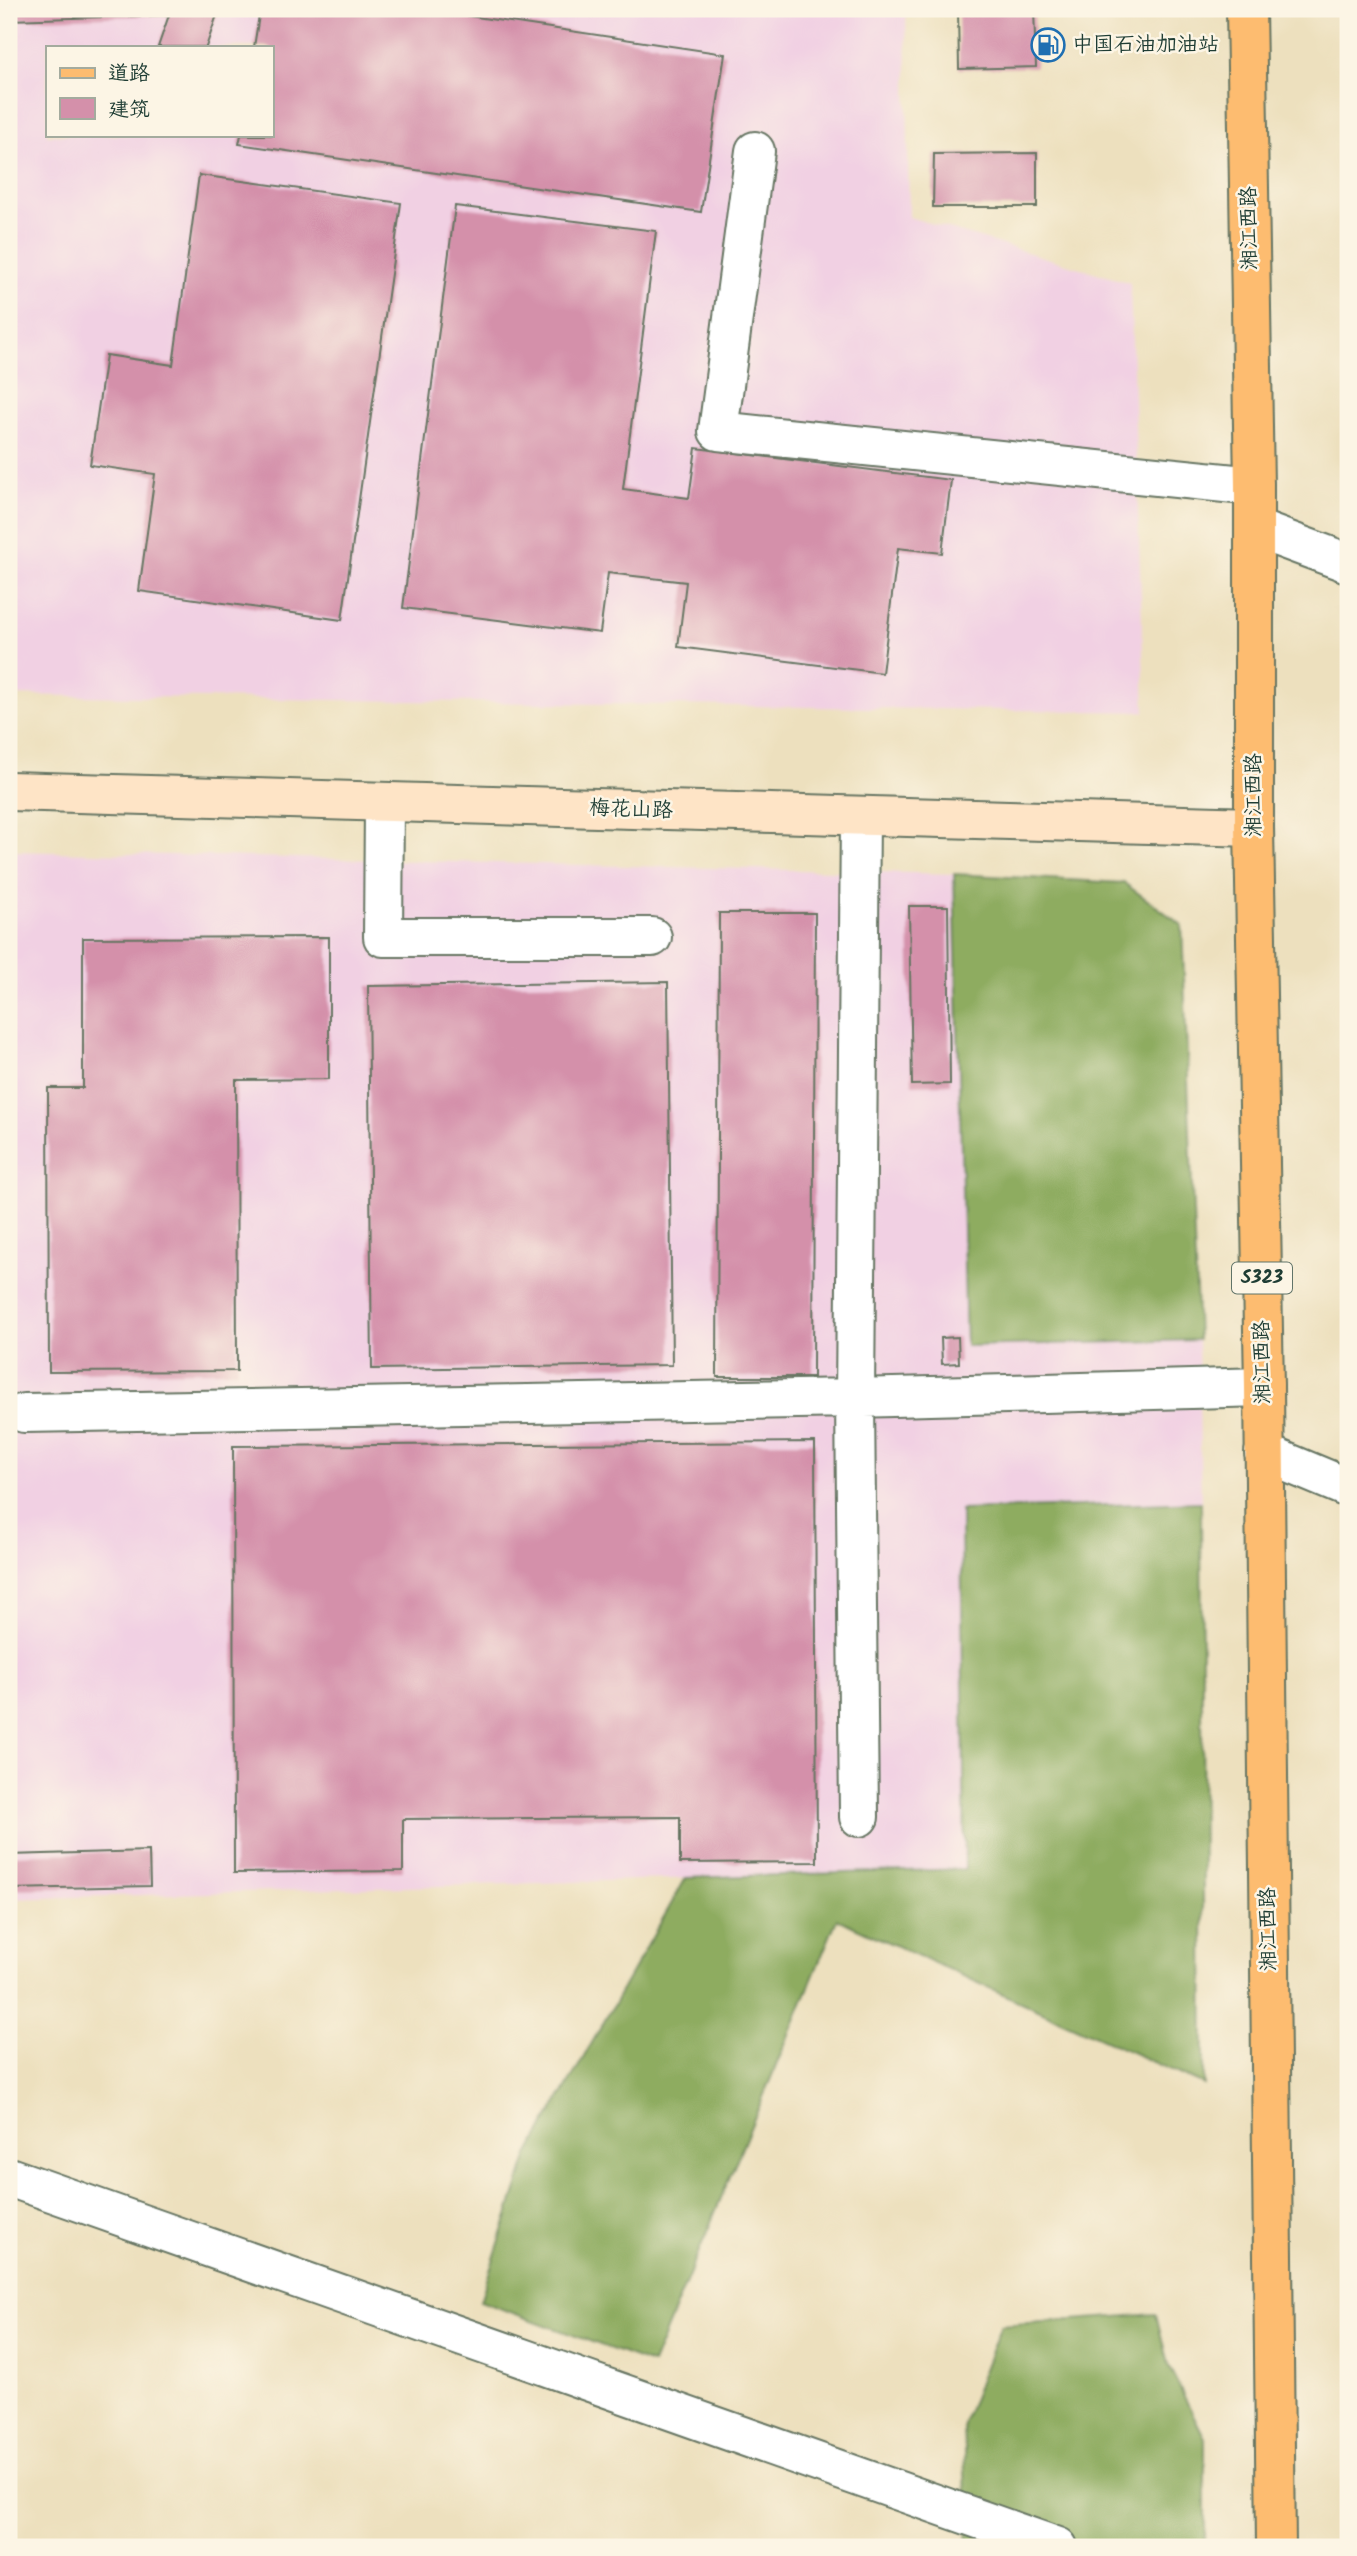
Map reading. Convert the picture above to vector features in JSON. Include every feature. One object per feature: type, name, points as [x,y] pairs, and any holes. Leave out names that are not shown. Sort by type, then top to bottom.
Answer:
[{"type":"main road","name":"湘江西路","points":[[1246,9],[1254,486],[1254,827],[1264,1387],[1276,2547]]},
{"type":"street","points":[[755,150],[718,431],[1254,486]]},
{"type":"street","points":[[1254,528],[1348,563]]},
{"type":"street","name":"梅花山路","points":[[9,791],[384,804],[1254,827]]},
{"type":"street","points":[[384,804],[383,937],[652,937]]},
{"type":"street","points":[[859,1816],[855,1398],[860,817]]},
{"type":"street","points":[[24,1413],[855,1398],[1264,1387]]},
{"type":"street","points":[[1264,1453],[1348,1488]]},
{"type":"street","points":[[9,2177],[1058,2547]]},
{"type":"shaded area","points":[[9,9],[906,9],[909,217],[1130,283],[1145,712],[9,695]]},
{"type":"shaded area","points":[[9,851],[954,874],[966,1346],[1198,1340],[1201,1502],[961,1510],[965,1870],[9,1899]]},
{"type":"green space","points":[[954,874],[1124,883],[1182,925],[1198,1340],[966,1346]]},
{"type":"green space","points":[[1201,1502],[1204,2085],[837,1919],[652,2364],[480,2301],[528,2155],[686,1878],[965,1869],[961,1510]]},
{"type":"green space","points":[[1156,2314],[1168,2365],[1205,2438],[1205,2547],[968,2547],[963,2424],[1001,2325]]},
{"type":"building","points":[[9,9],[219,9],[206,46],[158,46],[169,15],[9,20]]},
{"type":"building","points":[[260,9],[422,9],[725,54],[701,212],[239,144],[241,136],[273,136],[273,46],[254,46]]},
{"type":"building","points":[[958,9],[1034,9],[1036,67],[959,69]]},
{"type":"building","points":[[1037,153],[1037,207],[933,207],[934,154]]},
{"type":"building","points":[[199,175],[401,203],[342,620],[139,591],[155,474],[90,465],[106,355],[173,365]]},
{"type":"building","points":[[455,206],[656,231],[623,489],[689,498],[696,448],[951,480],[942,553],[898,548],[882,673],[678,647],[686,582],[608,573],[600,633],[403,608]]},
{"type":"building","points":[[909,906],[948,906],[950,1084],[912,1085]]},
{"type":"building","points":[[719,913],[815,913],[813,1377],[717,1377]]},
{"type":"building","points":[[329,937],[329,1079],[236,1080],[237,1371],[49,1372],[48,1088],[83,1088],[83,938]]},
{"type":"building","points":[[668,982],[672,1365],[372,1369],[368,986]]},
{"type":"building","points":[[958,1337],[959,1363],[942,1364],[941,1338]]},
{"type":"building","points":[[815,1442],[817,1862],[680,1863],[680,1817],[403,1819],[403,1871],[234,1873],[233,1446]]},
{"type":"building","points":[[149,1851],[150,1886],[9,1889],[9,1855]]},
{"type":"place","name":"中国石油加油站","points":[[1048,45]]}]
